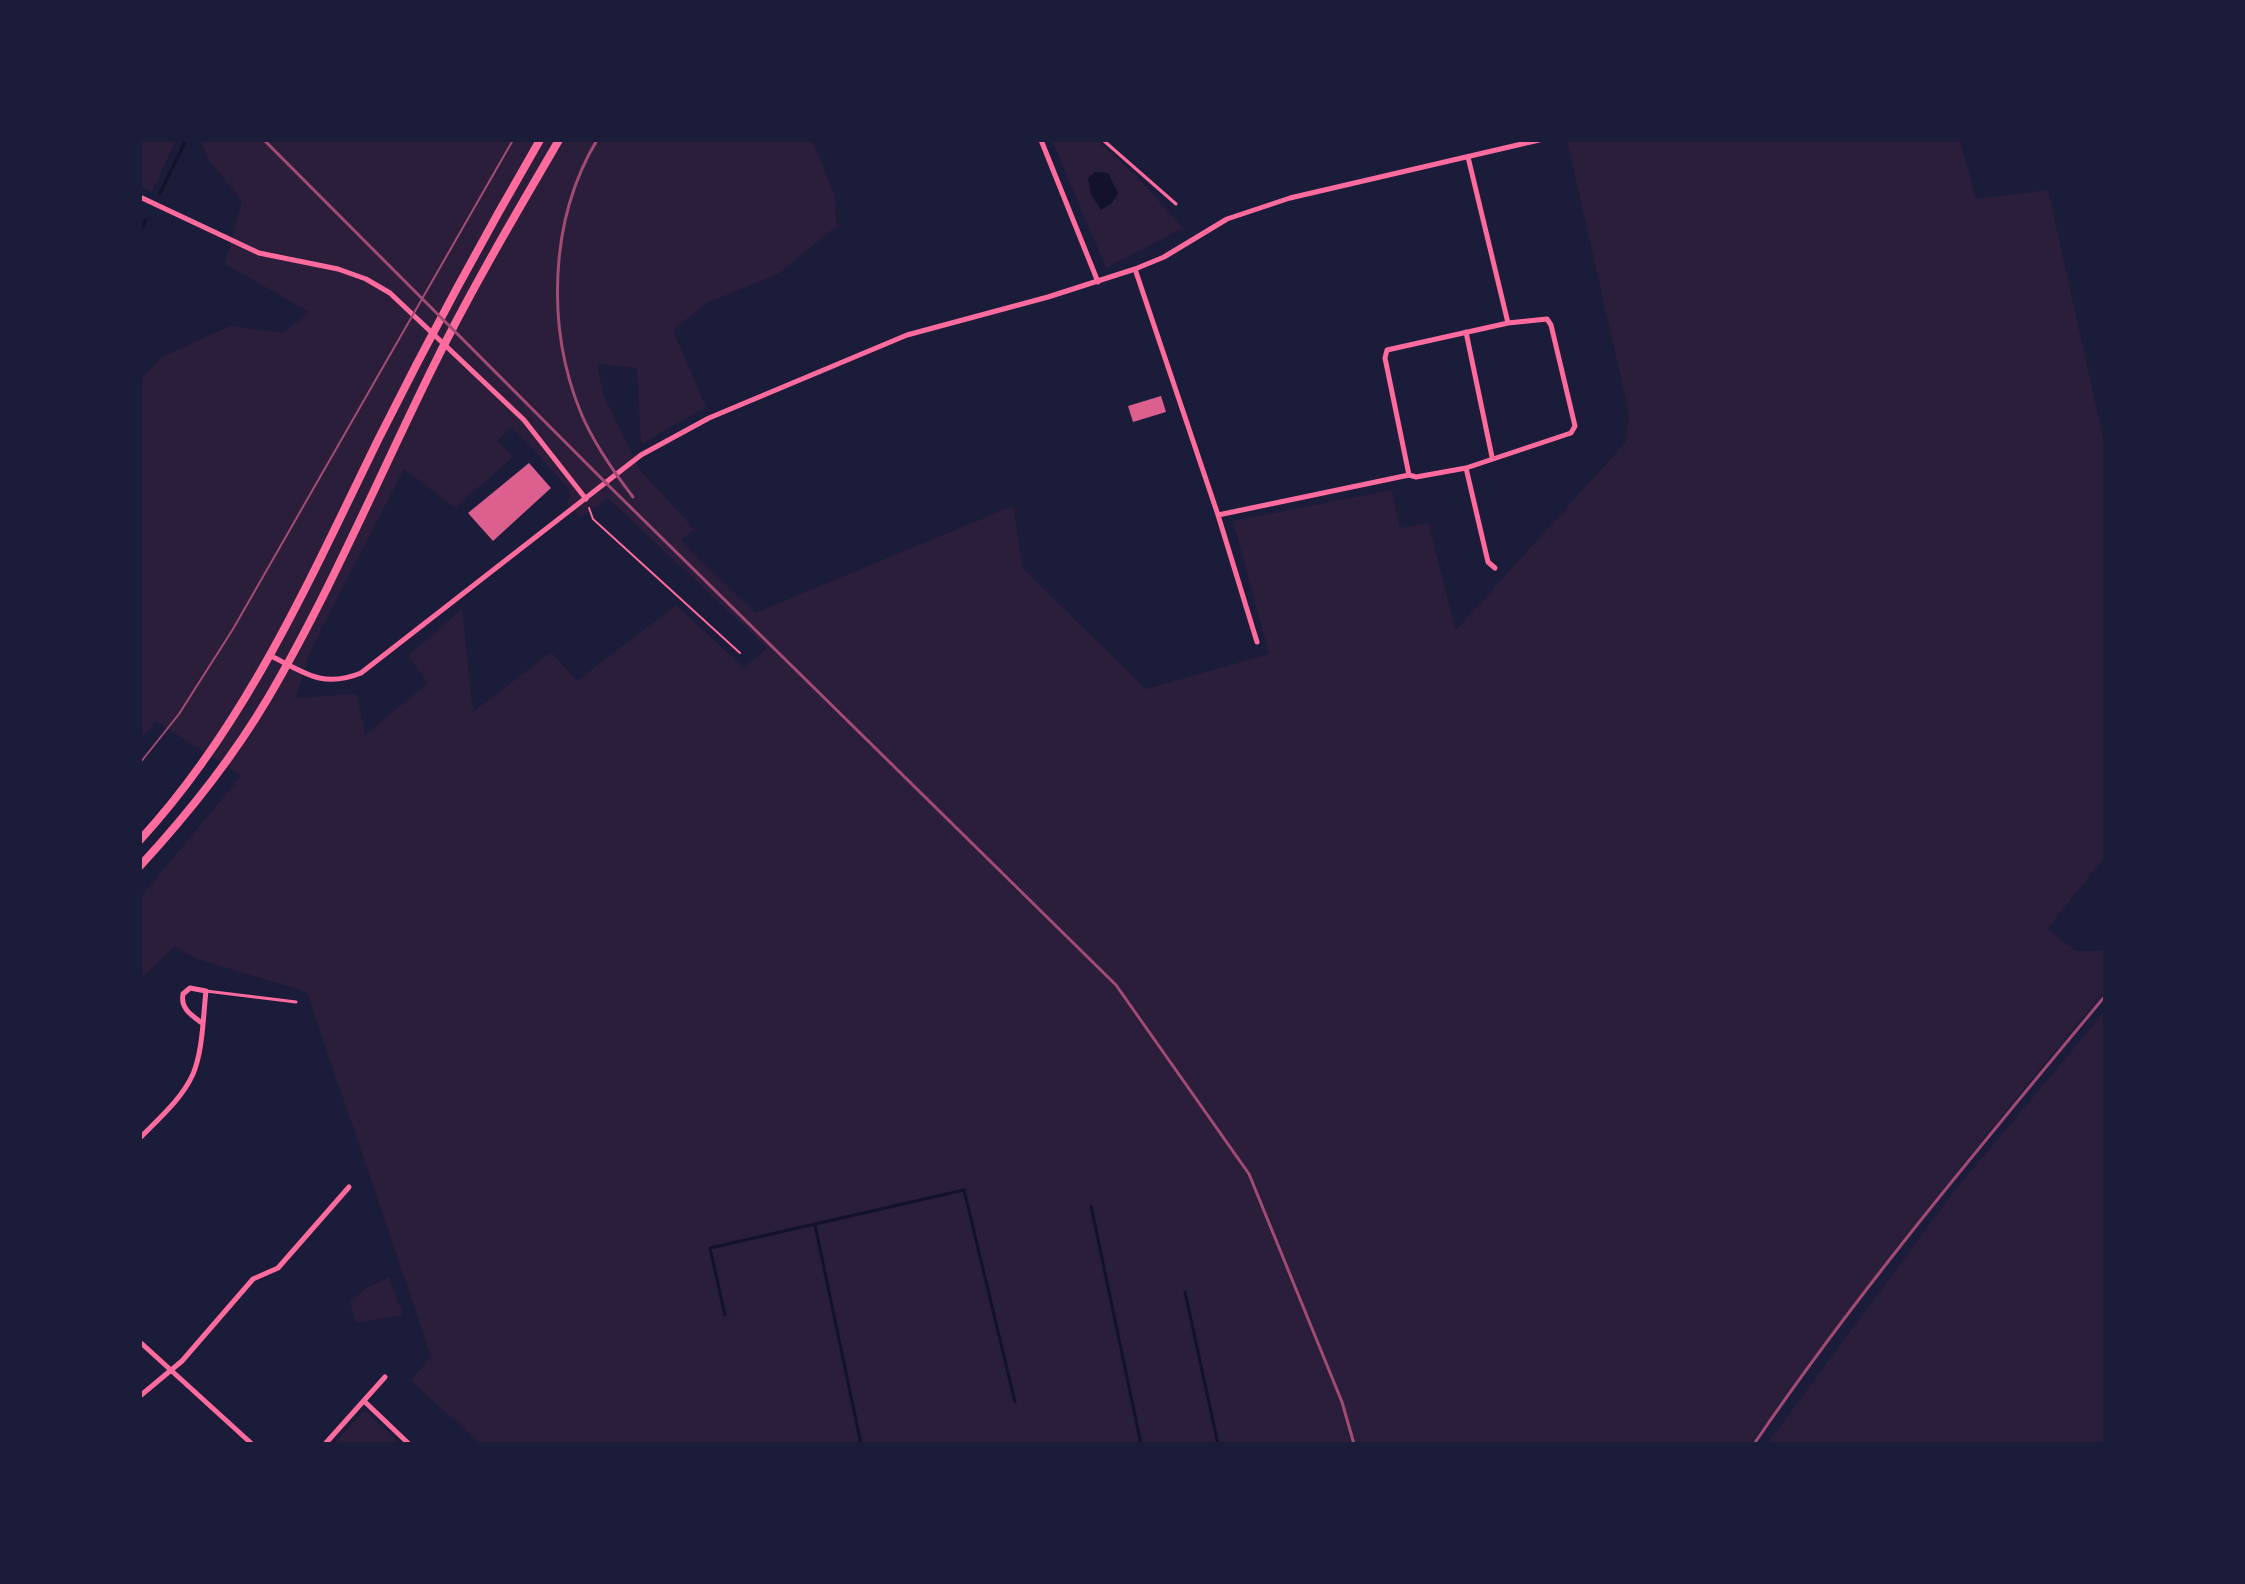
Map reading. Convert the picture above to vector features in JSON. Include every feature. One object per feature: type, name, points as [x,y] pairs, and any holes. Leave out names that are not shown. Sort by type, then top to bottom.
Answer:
[{"type":"main road","points":[[140,840],[170,808],[209,756],[269,655],[467,266],[540,140]]},
{"type":"main road","points":[[140,866],[184,818],[268,698],[481,274],[559,140]]},
{"type":"street","points":[[1041,140],[1098,282]]},
{"type":"street","points":[[269,655],[325,680],[343,680],[361,673],[641,455],[722,413],[907,335],[1135,269],[1164,257],[1227,219],[1290,198],[1539,140]]},
{"type":"street","points":[[1468,156],[1508,323]]},
{"type":"street","points":[[140,197],[259,253],[338,269],[390,293],[524,420],[586,499]]},
{"type":"street","points":[[1135,269],[1218,515],[1257,642]]},
{"type":"street","points":[[1218,515],[1409,475],[1416,477],[1466,468],[1492,457],[1563,438],[1575,426],[1547,319],[1541,317],[1508,323],[1387,350],[1385,358],[1409,475]]},
{"type":"street","points":[[1466,332],[1492,457]]},
{"type":"street","points":[[1466,468],[1488,562],[1495,568]]},
{"type":"street","points":[[140,1138],[181,1094],[194,1073],[202,1023],[206,991],[190,988],[181,1000],[184,1008],[202,1023]]},
{"type":"street","points":[[140,1396],[182,1361],[253,1279],[278,1268],[349,1187]]},
{"type":"street","points":[[140,1342],[252,1444]]},
{"type":"street","points":[[325,1444],[385,1377]]},
{"type":"street","points":[[364,1401],[409,1444]]},
{"type":"lane","points":[[1103,140],[1176,204]]},
{"type":"lane","points":[[206,991],[296,1002]]},
{"type":"path","points":[[586,499],[593,519],[740,653]]},
{"type":"shaded area","points":[[140,140],[176,140],[152,192],[140,187]]},
{"type":"shaded area","points":[[200,140],[812,140],[834,193],[837,226],[778,274],[707,303],[673,330],[706,407],[641,444],[637,368],[597,364],[604,396],[640,470],[694,529],[681,540],[755,613],[1013,506],[1023,569],[1146,689],[1269,654],[1233,521],[1392,490],[1400,528],[1428,523],[1456,630],[1626,442],[1629,413],[1567,140],[1960,140],[1976,199],[2048,190],[2105,447],[2105,857],[2047,929],[2076,951],[2105,951],[2105,991],[1879,1271],[1751,1444],[481,1444],[411,1381],[431,1356],[307,992],[194,958],[175,946],[140,979],[140,898],[241,776],[156,721],[140,740],[140,380],[162,357],[230,326],[282,333],[309,312],[225,264],[242,201],[208,159]],"holes":[[[512,427],[568,488],[570,496],[567,503],[581,517],[608,498],[767,648],[744,668],[676,605],[577,681],[551,652],[473,712],[462,609],[408,656],[428,683],[365,735],[357,694],[296,698],[308,657],[320,631],[404,469],[455,508],[513,457],[497,441]]]},
{"type":"shaded area","points":[[1052,140],[1097,140],[1138,178],[1183,228],[1106,268]]},
{"type":"shaded area","points":[[1095,172],[1108,173],[1118,193],[1112,203],[1101,210],[1091,194],[1088,178]]},
{"type":"shaded area","points":[[2105,1011],[2105,1444],[1767,1444],[1952,1194]]},
{"type":"shaded area","points":[[389,1277],[403,1315],[356,1323],[350,1302],[366,1288]]},
{"type":"shaded area","points":[[364,1410],[400,1444],[334,1444]]},
{"type":"building","points":[[1161,396],[1166,412],[1133,422],[1128,406]]},
{"type":"building","points":[[529,463],[551,488],[493,541],[468,513]]},
{"type":"waterway","points":[[160,193],[186,140]]},
{"type":"waterway","points":[[140,231],[146,220]]},
{"type":"waterway","points":[[725,1315],[710,1248],[964,1190],[1015,1402]]},
{"type":"waterway","points":[[1091,1206],[1141,1444]]},
{"type":"waterway","points":[[815,1225],[861,1444]]},
{"type":"waterway","points":[[1185,1292],[1218,1444]]},
{"type":"tram line","points":[[140,763],[179,714],[233,629],[513,140]]},
{"type":"railway","points":[[264,140],[606,483],[1116,985],[1249,1174],[1342,1402],[1354,1444]]},
{"type":"railway","points":[[597,140],[569,204],[558,275],[558,310],[562,346],[581,413],[604,457],[633,497]]},
{"type":"railway","points":[[1754,1444],[1880,1272],[2105,996]]}]
